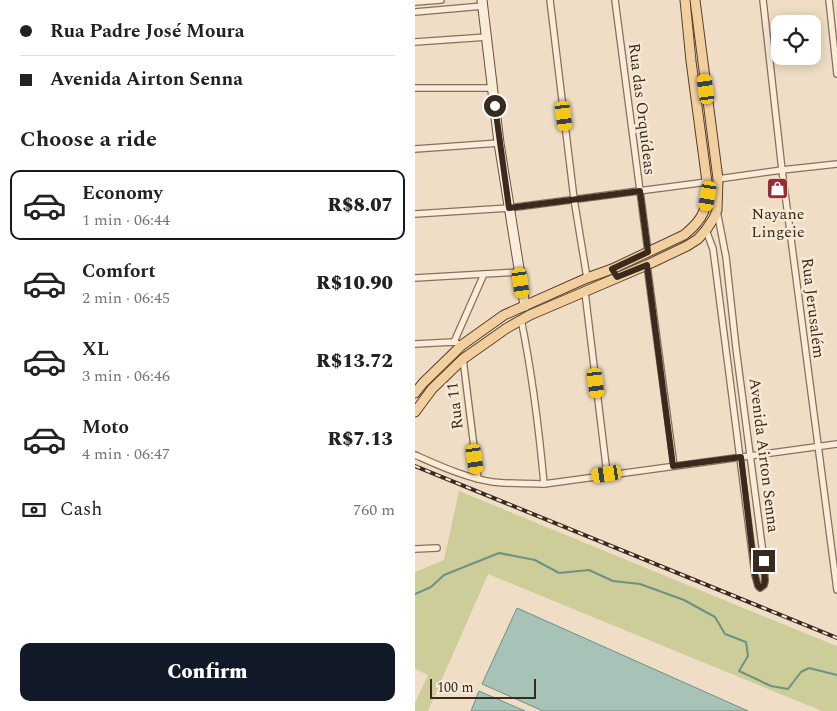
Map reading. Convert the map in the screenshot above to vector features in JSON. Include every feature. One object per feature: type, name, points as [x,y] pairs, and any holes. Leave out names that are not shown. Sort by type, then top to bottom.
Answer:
[{"type":"main road","points":[[415,412],[432,389],[463,359],[507,328],[585,292],[648,252],[684,235],[701,218],[708,196],[707,182],[685,0]]},
{"type":"main road","name":"Avenida Airton Senna","points":[[695,0],[718,179],[717,210],[706,230]]},
{"type":"main road","points":[[415,393],[458,343],[504,315],[587,278],[647,265],[687,246],[706,230]]},
{"type":"street","points":[[415,2],[441,0]]},
{"type":"street","points":[[550,0],[574,199],[587,278]]},
{"type":"street","name":"Rua das Orquídeas","points":[[615,0],[648,252]]},
{"type":"street","name":"Rua Jerusalém","points":[[763,0],[782,170],[837,590]]},
{"type":"street","points":[[829,0],[837,74]]},
{"type":"street","points":[[426,1],[426,11]]},
{"type":"street","points":[[415,12],[482,3],[499,143],[525,306]]},
{"type":"street","points":[[415,42],[487,36]]},
{"type":"street","points":[[415,88],[493,88]]},
{"type":"street","points":[[415,149],[499,143]]},
{"type":"street","points":[[718,179],[837,164]]},
{"type":"street","points":[[415,214],[509,208],[707,182]]},
{"type":"street","name":"Avenida Airton Senna","points":[[706,230],[713,249],[755,575],[760,588],[764,585],[765,581],[764,561],[726,256],[717,210]]},
{"type":"street","points":[[647,265],[673,466]]},
{"type":"street","points":[[415,278],[519,272]]},
{"type":"street","points":[[415,344],[458,343],[484,274]]},
{"type":"street","points":[[585,292],[607,474]]},
{"type":"street","points":[[521,320],[526,342],[544,484]]},
{"type":"street","points":[[727,349],[736,348]]},
{"type":"street","name":"Rua 11","points":[[463,359],[477,478]]},
{"type":"street","points":[[415,455],[437,465],[494,482],[544,484],[837,444]]},
{"type":"street","points":[[415,549],[437,548]]},
{"type":"green space","points":[[459,491],[837,646],[837,711],[822,711],[488,574],[428,711],[415,711],[415,703],[428,675],[415,669],[415,572],[444,560]]},
{"type":"shaded area","points":[[517,608],[748,711],[543,711],[482,684]]},
{"type":"shaded area","points":[[479,691],[525,711],[471,711]]},
{"type":"waterway","points":[[415,594],[431,587],[444,575],[499,553],[535,560],[559,573],[589,570],[613,581],[640,584],[684,600],[715,617],[725,634],[746,642],[748,656],[739,671],[771,686],[788,689],[801,672],[809,668],[837,675]]},
{"type":"railway","points":[[415,466],[837,638]]},
{"type":"place","name":"Nayane Lingeie","points":[[778,189]]},
{"type":"route","points":[[495,106],[509,208],[640,191],[648,252],[612,269],[617,277],[647,265],[673,466],[741,457],[755,575],[760,588],[763,587],[765,581],[764,561]]}]
